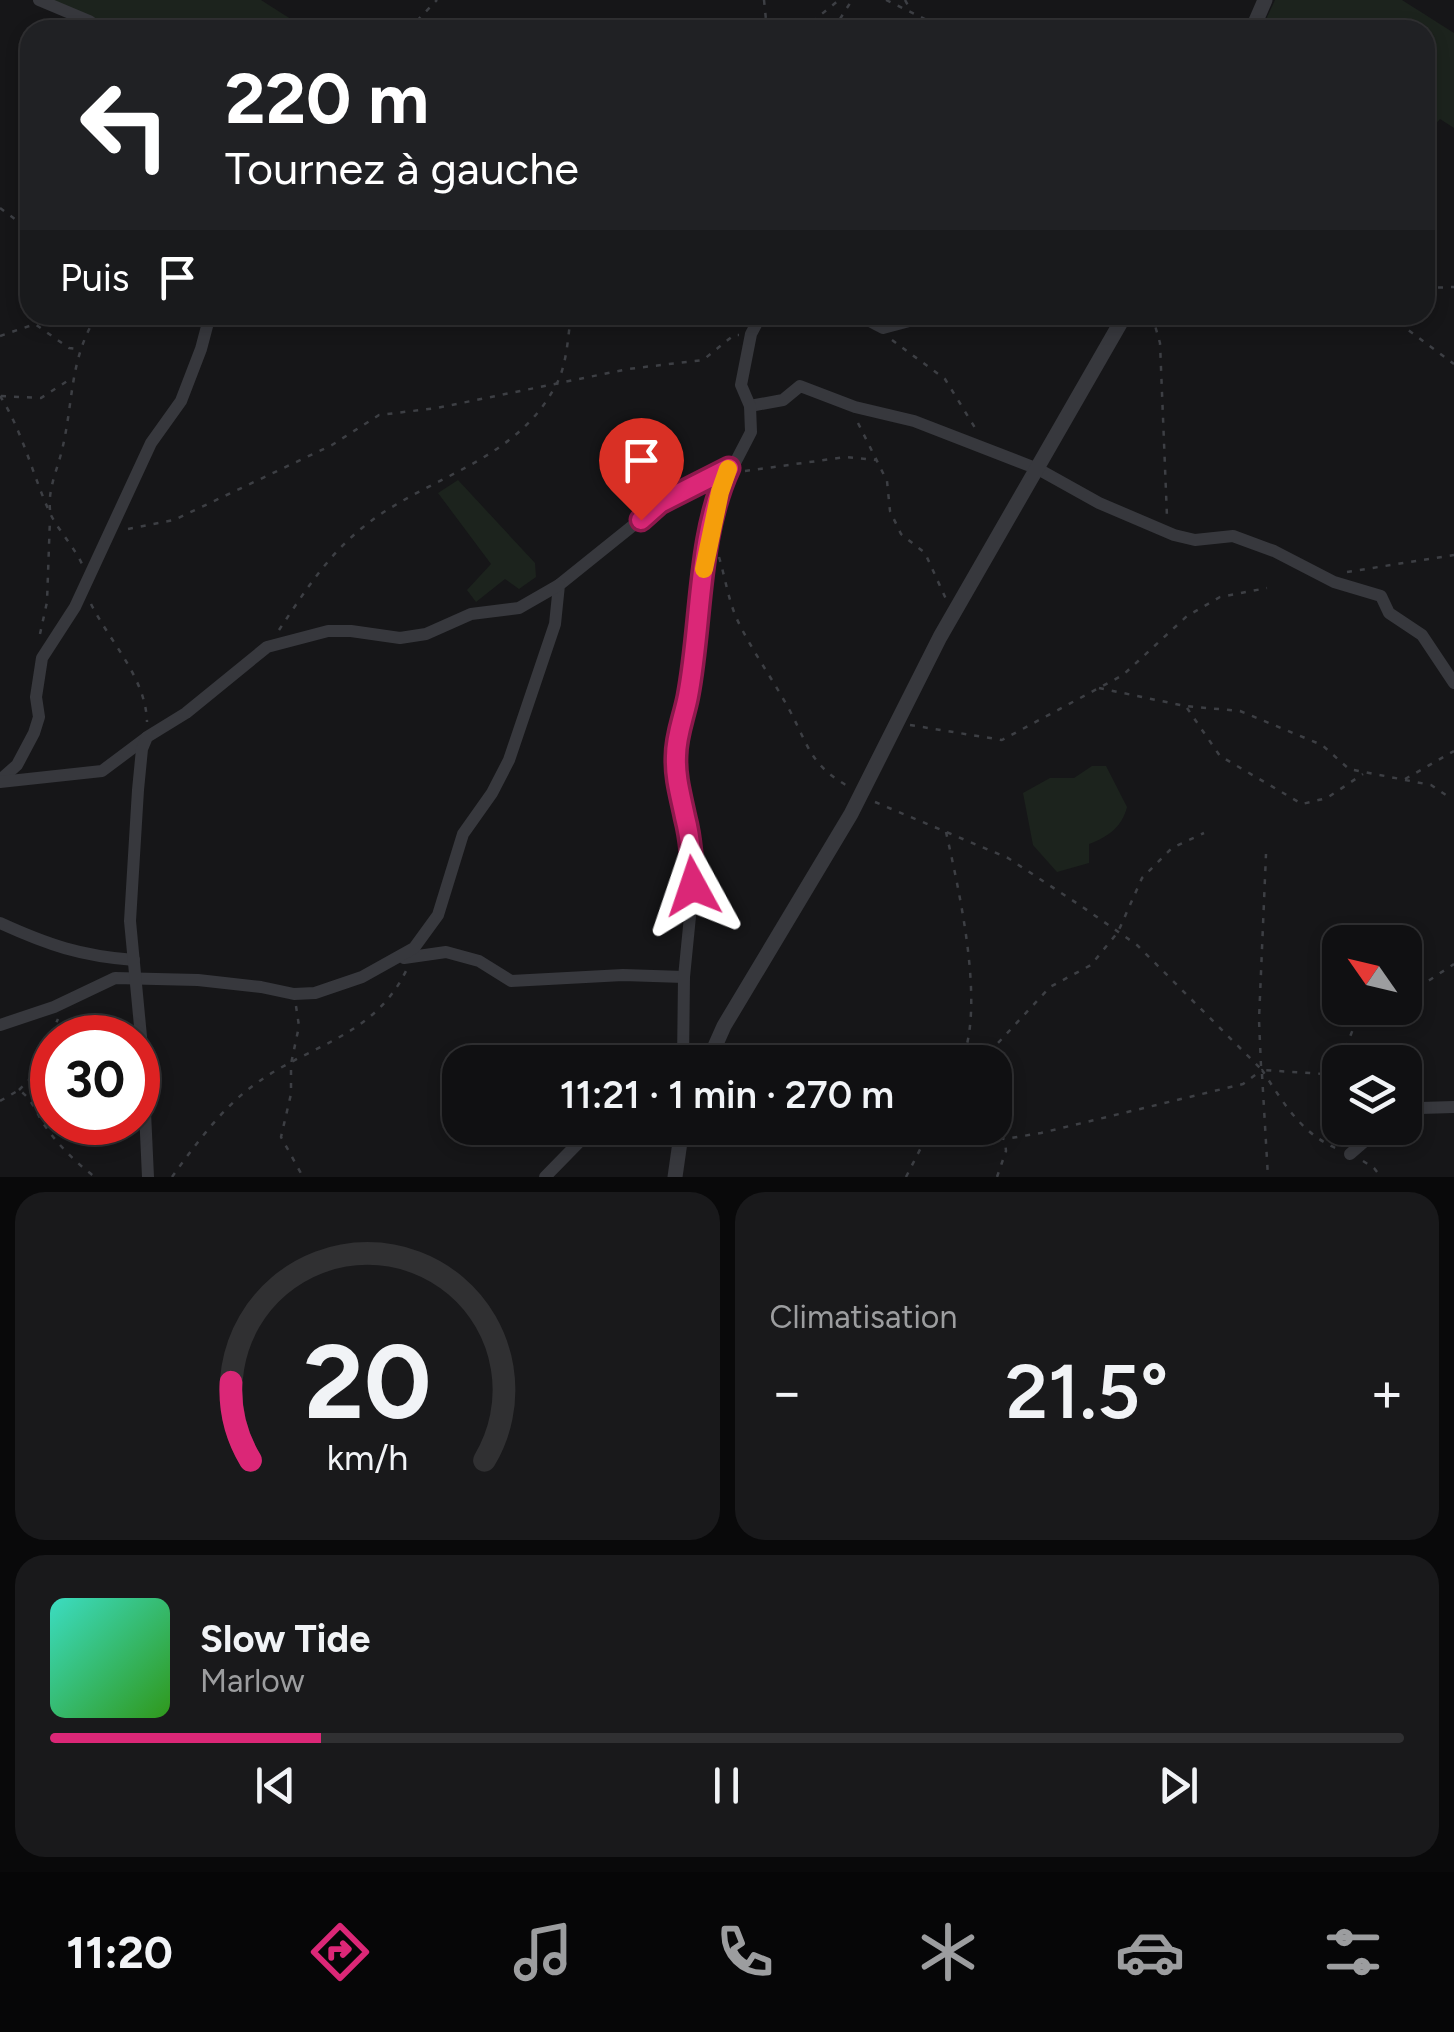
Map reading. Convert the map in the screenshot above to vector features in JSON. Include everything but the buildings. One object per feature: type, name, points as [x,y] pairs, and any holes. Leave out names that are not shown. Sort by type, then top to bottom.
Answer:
[{"type":"street","points":[[39,0],[87,20]]},
{"type":"street","points":[[0,781],[18,765],[34,733],[39,717],[36,697],[42,658],[84,590],[151,443],[181,401],[207,325]]},
{"type":"street","points":[[684,1045],[684,978],[693,886],[676,756],[720,492],[729,468],[751,432],[750,406],[741,385],[755,325]]},
{"type":"street","points":[[877,325],[883,328],[894,325]]},
{"type":"street","points":[[716,1045],[862,794],[953,614],[1119,325]]},
{"type":"street","points":[[750,406],[783,400],[800,386],[848,404],[914,421],[1038,470],[1099,503],[1167,531],[1195,540],[1234,536],[1274,551],[1322,575],[1381,596],[1389,613],[1422,636],[1454,683]]},
{"type":"street","points":[[0,781],[102,771],[186,713],[267,648],[328,631],[400,638],[426,634],[471,614],[519,608],[560,585],[660,503],[729,468]]},
{"type":"street","points":[[406,957],[438,915],[463,834],[492,793],[508,760],[555,624],[560,585]]},
{"type":"street","points":[[147,737],[142,749],[131,896],[148,1177]]},
{"type":"street","points":[[0,924],[35,941],[68,950],[134,960]]},
{"type":"street","points":[[0,1024],[115,978],[198,980],[261,986],[294,994],[315,992],[362,977],[406,957],[446,952],[479,961],[511,981],[623,975],[684,978]]},
{"type":"street","points":[[1422,1108],[1454,1107]]},
{"type":"street","points":[[545,1177],[576,1145]]},
{"type":"street","points":[[675,1177],[680,1145]]},
{"type":"street","points":[[1350,1154],[1360,1145]]},
{"type":"path","points":[[417,20],[436,0]]},
{"type":"path","points":[[814,20],[839,0]]},
{"type":"path","points":[[886,0],[929,20]]},
{"type":"path","points":[[905,0],[911,10]]},
{"type":"path","points":[[0,336],[32,325]]},
{"type":"path","points":[[36,325],[69,348],[78,349]]},
{"type":"path","points":[[42,658],[48,495],[62,452],[78,349],[91,325]]},
{"type":"path","points":[[267,648],[336,551],[362,527],[430,484],[472,466],[508,444],[533,418],[558,382],[569,325]]},
{"type":"path","points":[[1155,325],[1160,343],[1167,531]]},
{"type":"path","points":[[1401,325],[1454,364]]},
{"type":"path","points":[[883,328],[896,346],[945,379],[992,453]]},
{"type":"path","points":[[110,532],[174,520],[332,445],[379,415],[437,408],[628,368],[704,360],[734,335],[751,334]]},
{"type":"path","points":[[72,378],[42,398],[0,396],[32,462],[50,515],[84,568],[84,590],[132,672],[148,715],[147,737]]},
{"type":"path","points":[[848,404],[887,482],[890,511],[902,534],[925,553],[953,614]]},
{"type":"path","points":[[729,468],[753,472],[846,457],[877,460]]},
{"type":"path","points":[[710,541],[720,560],[734,614],[790,712],[806,749],[830,776],[1008,858],[1118,932],[1137,946],[1262,1070],[1292,1116],[1322,1142],[1374,1168],[1381,1177]]},
{"type":"path","points":[[1322,575],[1454,554]]},
{"type":"path","points":[[897,723],[1002,740],[1123,674],[1187,616],[1220,597],[1267,588]]},
{"type":"path","points":[[1098,688],[1185,706],[1240,711],[1322,745],[1349,769],[1431,785],[1449,797]]},
{"type":"path","points":[[1185,706],[1220,756],[1302,804],[1327,798],[1364,774]]},
{"type":"path","points":[[1404,780],[1454,751]]},
{"type":"path","points":[[946,830],[965,918],[972,1036],[968,1045]]},
{"type":"path","points":[[994,1045],[1050,988],[1090,965],[1118,932],[1142,878],[1172,848],[1204,834]]},
{"type":"path","points":[[1266,854],[1259,1020],[1268,1177]]},
{"type":"path","points":[[172,1177],[240,1095],[330,1044],[391,1000],[406,957]]},
{"type":"path","points":[[1422,984],[1454,964]]},
{"type":"path","points":[[294,994],[299,1026],[281,1137],[303,1177]]},
{"type":"path","points":[[0,1102],[30,1080],[68,1000]]},
{"type":"path","points":[[1012,1138],[1192,1098],[1243,1084],[1262,1070],[1322,1074]]},
{"type":"path","points":[[19,1090],[31,1098],[60,1146],[95,1177]]},
{"type":"path","points":[[906,1177],[922,1145]]},
{"type":"path","points":[[997,1177],[1006,1145]]},
{"type":"shaded area","points":[[45,0],[261,0],[292,20],[87,20]]},
{"type":"shaded area","points":[[1275,0],[1402,0],[1434,20],[1266,20]]},
{"type":"shaded area","points":[[1435,21],[1454,33],[1454,128],[1440,119],[1435,125]]},
{"type":"shaded area","points":[[458,480],[535,563],[536,577],[519,589],[505,579],[476,602],[467,590],[491,564],[438,493]]},
{"type":"shaded area","points":[[1092,766],[1106,766],[1127,807],[1125,814],[1113,830],[1089,844],[1089,863],[1057,872],[1033,845],[1023,793],[1050,778],[1074,778]]},
{"type":"slow traffic","points":[[704,569],[728,469]]},
{"type":"route","points":[[641,520],[660,503],[729,468],[720,492],[702,580],[688,698],[676,756],[693,886]]}]
